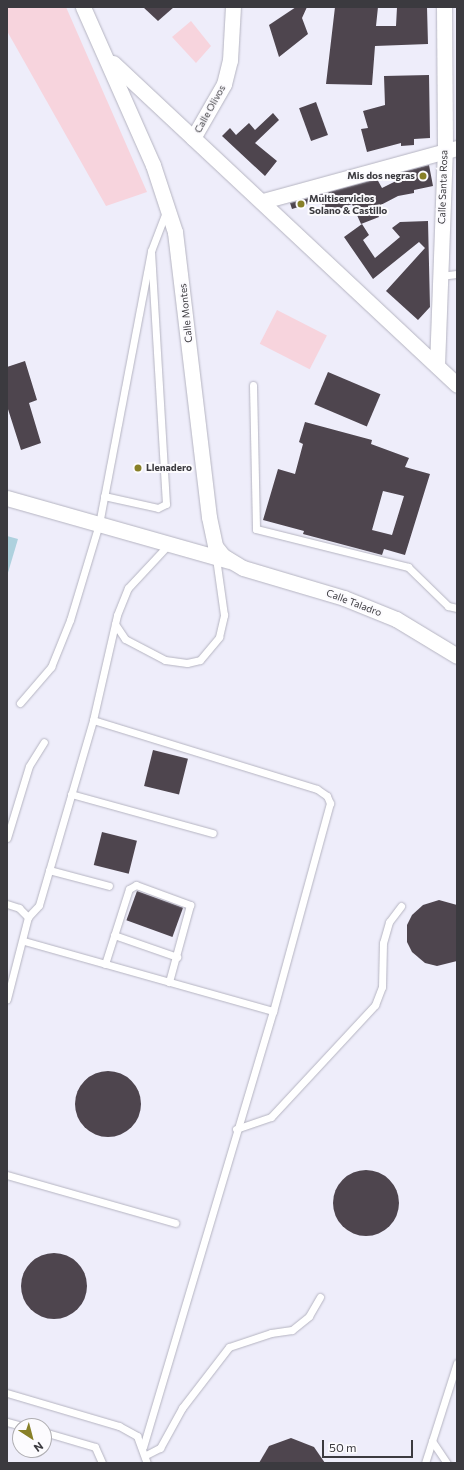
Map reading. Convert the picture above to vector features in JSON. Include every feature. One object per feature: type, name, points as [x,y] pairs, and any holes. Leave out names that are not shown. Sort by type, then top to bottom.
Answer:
[{"type":"street","name":"Calle Montes","points":[[84,7],[153,165],[178,247],[211,534],[215,546],[238,565]]},
{"type":"street","name":"Calle Olivos","points":[[193,138],[224,84],[230,60],[233,7]]},
{"type":"street","name":"Calle Santa Rosa","points":[[437,366],[440,276],[451,149],[444,7]]},
{"type":"street","name":"Calle Montes","points":[[106,56],[193,138],[263,201],[457,385]]},
{"type":"street","points":[[263,201],[451,149]]},
{"type":"street","points":[[7,498],[216,558]]},
{"type":"street","name":"Calle Taladro","points":[[216,558],[344,598],[396,619],[457,656]]},
{"type":"lane","points":[[20,704],[51,667],[70,620],[99,524],[151,251],[167,208]]},
{"type":"lane","points":[[104,496],[158,508],[166,504],[151,251]]},
{"type":"lane","points":[[440,276],[457,274]]},
{"type":"lane","points":[[254,385],[256,529],[408,567],[448,606],[457,608]]},
{"type":"lane","points":[[7,999],[24,941],[28,917],[39,905],[93,720],[115,624],[128,588],[169,544]]},
{"type":"lane","points":[[115,624],[125,640],[165,660],[187,663],[200,660],[219,637],[224,615],[216,558]]},
{"type":"lane","points":[[93,720],[317,789],[327,796],[330,803],[329,812],[273,1011],[236,1129],[143,1448]]},
{"type":"lane","points":[[7,838],[29,766],[44,742]]},
{"type":"lane","points":[[71,794],[213,833]]},
{"type":"lane","points":[[49,870],[109,886]]},
{"type":"lane","points":[[105,964],[132,886],[136,885],[188,902],[191,909],[169,982]]},
{"type":"lane","points":[[7,904],[19,908],[28,917]]},
{"type":"lane","points":[[236,1129],[271,1117],[375,1005],[382,987],[383,943],[389,922],[401,906]]},
{"type":"lane","points":[[114,935],[177,957]]},
{"type":"lane","points":[[24,941],[273,1011]]},
{"type":"lane","points":[[7,1175],[175,1223]]},
{"type":"lane","points":[[146,1455],[160,1448],[182,1408],[229,1347],[271,1332],[292,1330],[310,1316],[320,1297]]},
{"type":"lane","points":[[426,1463],[457,1363]]},
{"type":"lane","points":[[7,1393],[119,1426],[137,1436],[146,1455],[147,1463]]},
{"type":"lane","points":[[52,1434],[95,1447],[102,1463]]},
{"type":"lane","points":[[432,1441],[448,1463]]},
{"type":"shaded area","points":[[7,7],[66,7],[147,192],[106,206],[7,31]]},
{"type":"shaded area","points":[[191,21],[211,46],[196,63],[172,37]]},
{"type":"shaded area","points":[[277,310],[327,335],[310,369],[260,344]]},
{"type":"water","points":[[7,536],[18,539],[7,576]]},
{"type":"building","points":[[143,7],[174,7],[158,21]]},
{"type":"building","points":[[296,7],[307,7],[302,18],[308,34],[279,57],[269,25]]},
{"type":"building","points":[[335,7],[378,7],[376,26],[396,26],[397,7],[427,7],[428,44],[375,46],[372,85],[326,84]]},
{"type":"building","points":[[429,75],[430,138],[414,139],[414,145],[401,146],[401,143],[367,152],[361,129],[368,128],[363,111],[385,105],[384,76]]},
{"type":"building","points":[[316,102],[328,135],[311,141],[299,108]]},
{"type":"building","points":[[273,113],[279,120],[255,143],[277,161],[265,176],[222,136],[230,128],[236,135],[249,123],[255,130]]},
{"type":"building","points":[[429,165],[433,186],[414,190],[414,193],[398,196],[375,208],[379,217],[361,224],[352,204],[326,214],[318,195],[377,179],[382,188],[396,181],[395,174]]},
{"type":"building","points":[[316,196],[317,201],[292,209],[290,203]]},
{"type":"building","points":[[428,221],[430,307],[418,320],[386,291],[425,248],[419,242],[373,279],[344,237],[362,224],[369,235],[363,240],[375,258],[400,237],[392,228],[400,222]]},
{"type":"building","points":[[25,361],[37,400],[29,403],[41,443],[21,450],[7,406],[7,367]]},
{"type":"building","points":[[328,372],[380,394],[367,426],[314,404]]},
{"type":"building","points":[[305,422],[372,440],[371,444],[409,458],[405,467],[430,474],[405,555],[384,549],[382,555],[303,534],[304,531],[263,520],[278,469],[295,474],[303,444],[299,442]],"holes":[[[383,491],[404,496],[392,535],[372,530]]]},
{"type":"building","points":[[153,750],[188,759],[179,795],[144,786]]},
{"type":"building","points":[[102,832],[137,841],[129,874],[94,865]]},
{"type":"building","points":[[137,891],[183,908],[172,937],[126,920]]},
{"type":"building","points":[[439,900],[457,905],[457,961],[437,966],[425,963],[412,952],[407,942],[407,925],[412,915],[423,905]]},
{"type":"building","points":[[108,1071],[121,1074],[131,1081],[138,1091],[141,1104],[138,1117],[131,1127],[121,1134],[108,1137],[95,1134],[85,1127],[78,1117],[75,1104],[78,1091],[85,1081],[95,1074]]},
{"type":"building","points":[[366,1170],[379,1173],[389,1180],[396,1190],[399,1203],[396,1216],[389,1226],[379,1233],[366,1236],[353,1233],[343,1226],[336,1216],[333,1203],[336,1190],[343,1180],[353,1173]]},
{"type":"building","points":[[54,1253],[67,1256],[77,1263],[84,1273],[87,1286],[84,1299],[77,1309],[67,1316],[54,1319],[41,1316],[31,1309],[24,1299],[21,1286],[24,1273],[31,1263],[41,1256]]},
{"type":"building","points":[[291,1438],[314,1447],[325,1463],[259,1463],[269,1446]]},
{"type":"place","name":"Mis dos negras","points":[[423,176]]},
{"type":"place","name":"Multiservicios Solano & Castillo","points":[[301,204]]},
{"type":"place","name":"Llenadero","points":[[138,468]]}]
